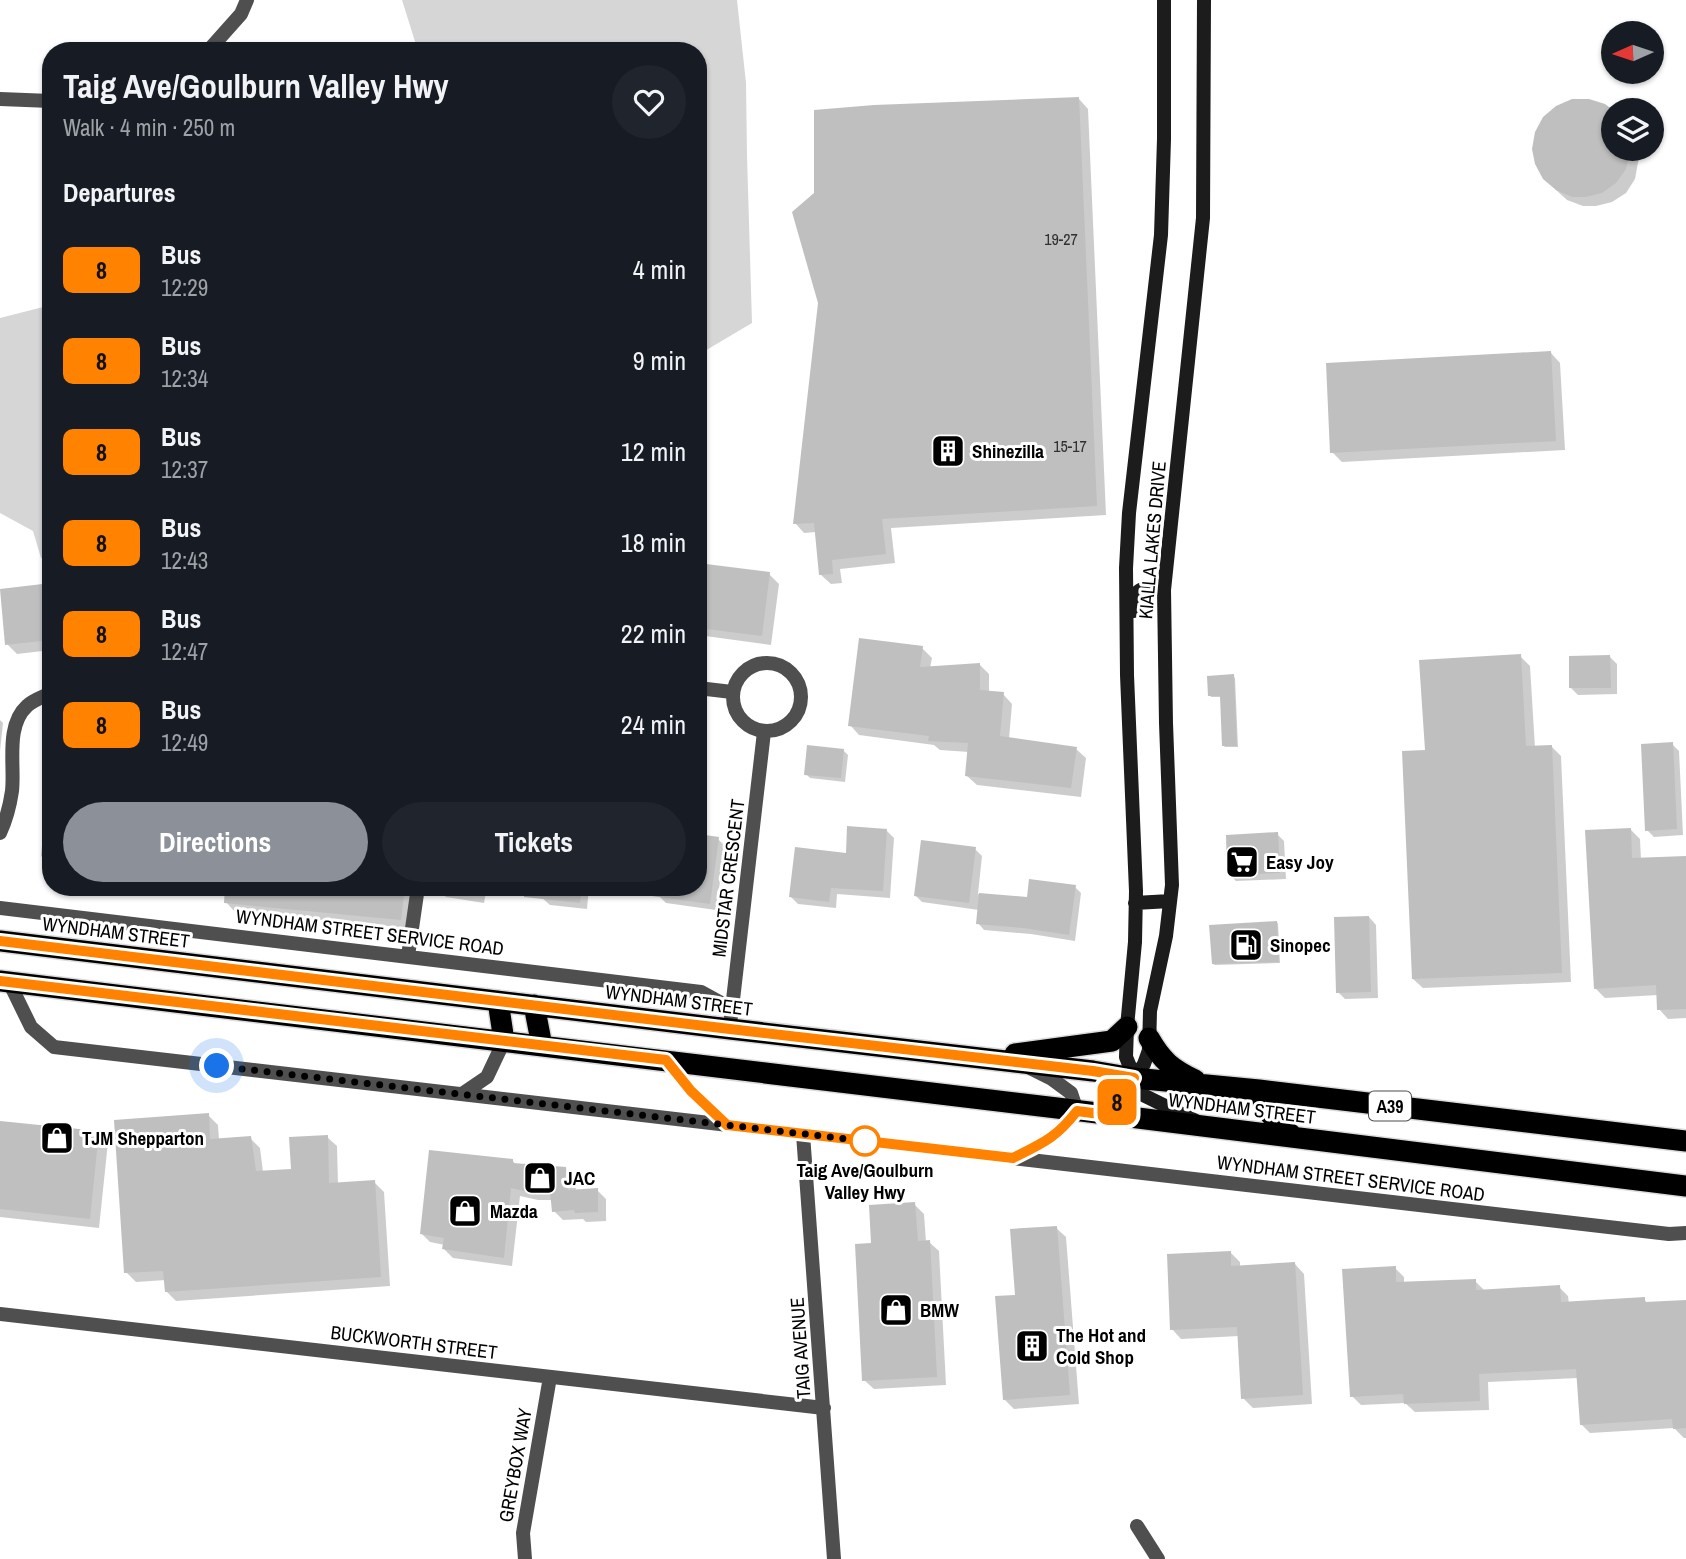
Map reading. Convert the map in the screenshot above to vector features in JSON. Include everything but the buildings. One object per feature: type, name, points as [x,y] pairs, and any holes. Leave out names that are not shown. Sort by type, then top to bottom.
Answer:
[{"type":"highway","name":"WYNDHAM STREET","points":[[0,941],[534,1005],[731,1019],[1134,1078],[1259,1090],[1686,1141]]},
{"type":"highway","name":"WYNDHAM STREET","points":[[4,981],[1686,1186]]},
{"type":"highway","points":[[498,1001],[504,1041]]},
{"type":"highway","points":[[534,1005],[542,1046]]},
{"type":"highway","points":[[985,1058],[1112,1041],[1127,1027]]},
{"type":"highway","points":[[1149,1038],[1157,1053],[1172,1069],[1204,1085]]},
{"type":"highway","points":[[1259,1090],[1266,1110],[1294,1137]]},
{"type":"street","points":[[216,42],[241,14],[247,0]]},
{"type":"street","name":"KIALLA LAKES DRIVE","points":[[1134,1078],[1126,1057],[1135,942],[1135,903],[1126,568],[1129,513],[1161,235],[1164,0]]},
{"type":"street","name":"KIALLA LAKES DRIVE","points":[[1100,1114],[1120,1101],[1144,1064],[1149,1050],[1150,1011],[1166,936],[1172,885],[1164,590],[1203,218],[1204,0]]},
{"type":"street","points":[[0,99],[42,101]]},
{"type":"street","points":[[1128,675],[1134,632],[1134,596],[1140,590],[1164,590]]},
{"type":"street","points":[[773,663],[794,675],[800,686],[801,700],[798,712],[791,722],[782,729],[764,732],[752,729],[742,722],[735,712],[732,692],[736,680],[744,671],[754,665],[773,663]]},
{"type":"street","points":[[707,689],[732,692]]},
{"type":"street","points":[[0,833],[12,790],[15,724],[26,706],[42,698]]},
{"type":"street","name":"MIDSTAR CRESCENT","points":[[731,1019],[764,732]]},
{"type":"street","points":[[408,956],[417,896]]},
{"type":"street","points":[[1135,903],[1170,901]]},
{"type":"street","name":"WYNDHAM STREET SERVICE ROAD","points":[[0,908],[701,992],[731,1019]]},
{"type":"street","name":"WYNDHAM STREET SERVICE ROAD","points":[[4,981],[31,1027],[54,1047],[1669,1234],[1686,1233]]},
{"type":"street","points":[[462,1094],[487,1077],[504,1041]]},
{"type":"street","points":[[666,1060],[691,1091],[727,1125]]},
{"type":"street","points":[[1013,1158],[1049,1140],[1064,1128],[1077,1111],[1071,1093],[1052,1079],[1019,1062]]},
{"type":"street","points":[[1134,1078],[1141,1094],[1209,1128]]},
{"type":"street","name":"TAIG AVENUE","points":[[803,1134],[834,1559]]},
{"type":"street","name":"BUCKWORTH STREET","points":[[0,1314],[824,1408]]},
{"type":"street","name":"GREYBOX WAY","points":[[525,1559],[523,1533],[550,1377]]},
{"type":"street","points":[[1137,1526],[1158,1559]]},
{"type":"shaded area","points":[[402,0],[737,0],[746,83],[752,323],[707,350],[707,42],[415,42]]},
{"type":"shaded area","points":[[42,307],[42,558],[33,531],[0,513],[0,318]]},
{"type":"bus line","name":"8","points":[[0,941],[1134,1078],[1120,1101],[1100,1114],[1077,1111],[1064,1128],[1049,1140],[1013,1158],[727,1125],[691,1091],[666,1060],[0,981]]},
{"type":"place","name":"Shinezilla","points":[[948,451]]},
{"type":"place","name":"Easy Joy","points":[[1242,862]]},
{"type":"place","name":"Sinopec","points":[[1246,945]]},
{"type":"place","name":"TJM Shepparton","points":[[57,1138]]},
{"type":"place","name":"Taig Ave/Goulburn Valley Hwy","points":[[865,1141]]},
{"type":"place","name":"JAC","points":[[540,1178]]},
{"type":"place","name":"Mazda","points":[[465,1211]]},
{"type":"place","name":"BMW","points":[[896,1310]]},
{"type":"place","name":"The Hot and Cold Shop","points":[[1032,1346]]},
{"type":"route","points":[[217,1066],[865,1141]]}]
